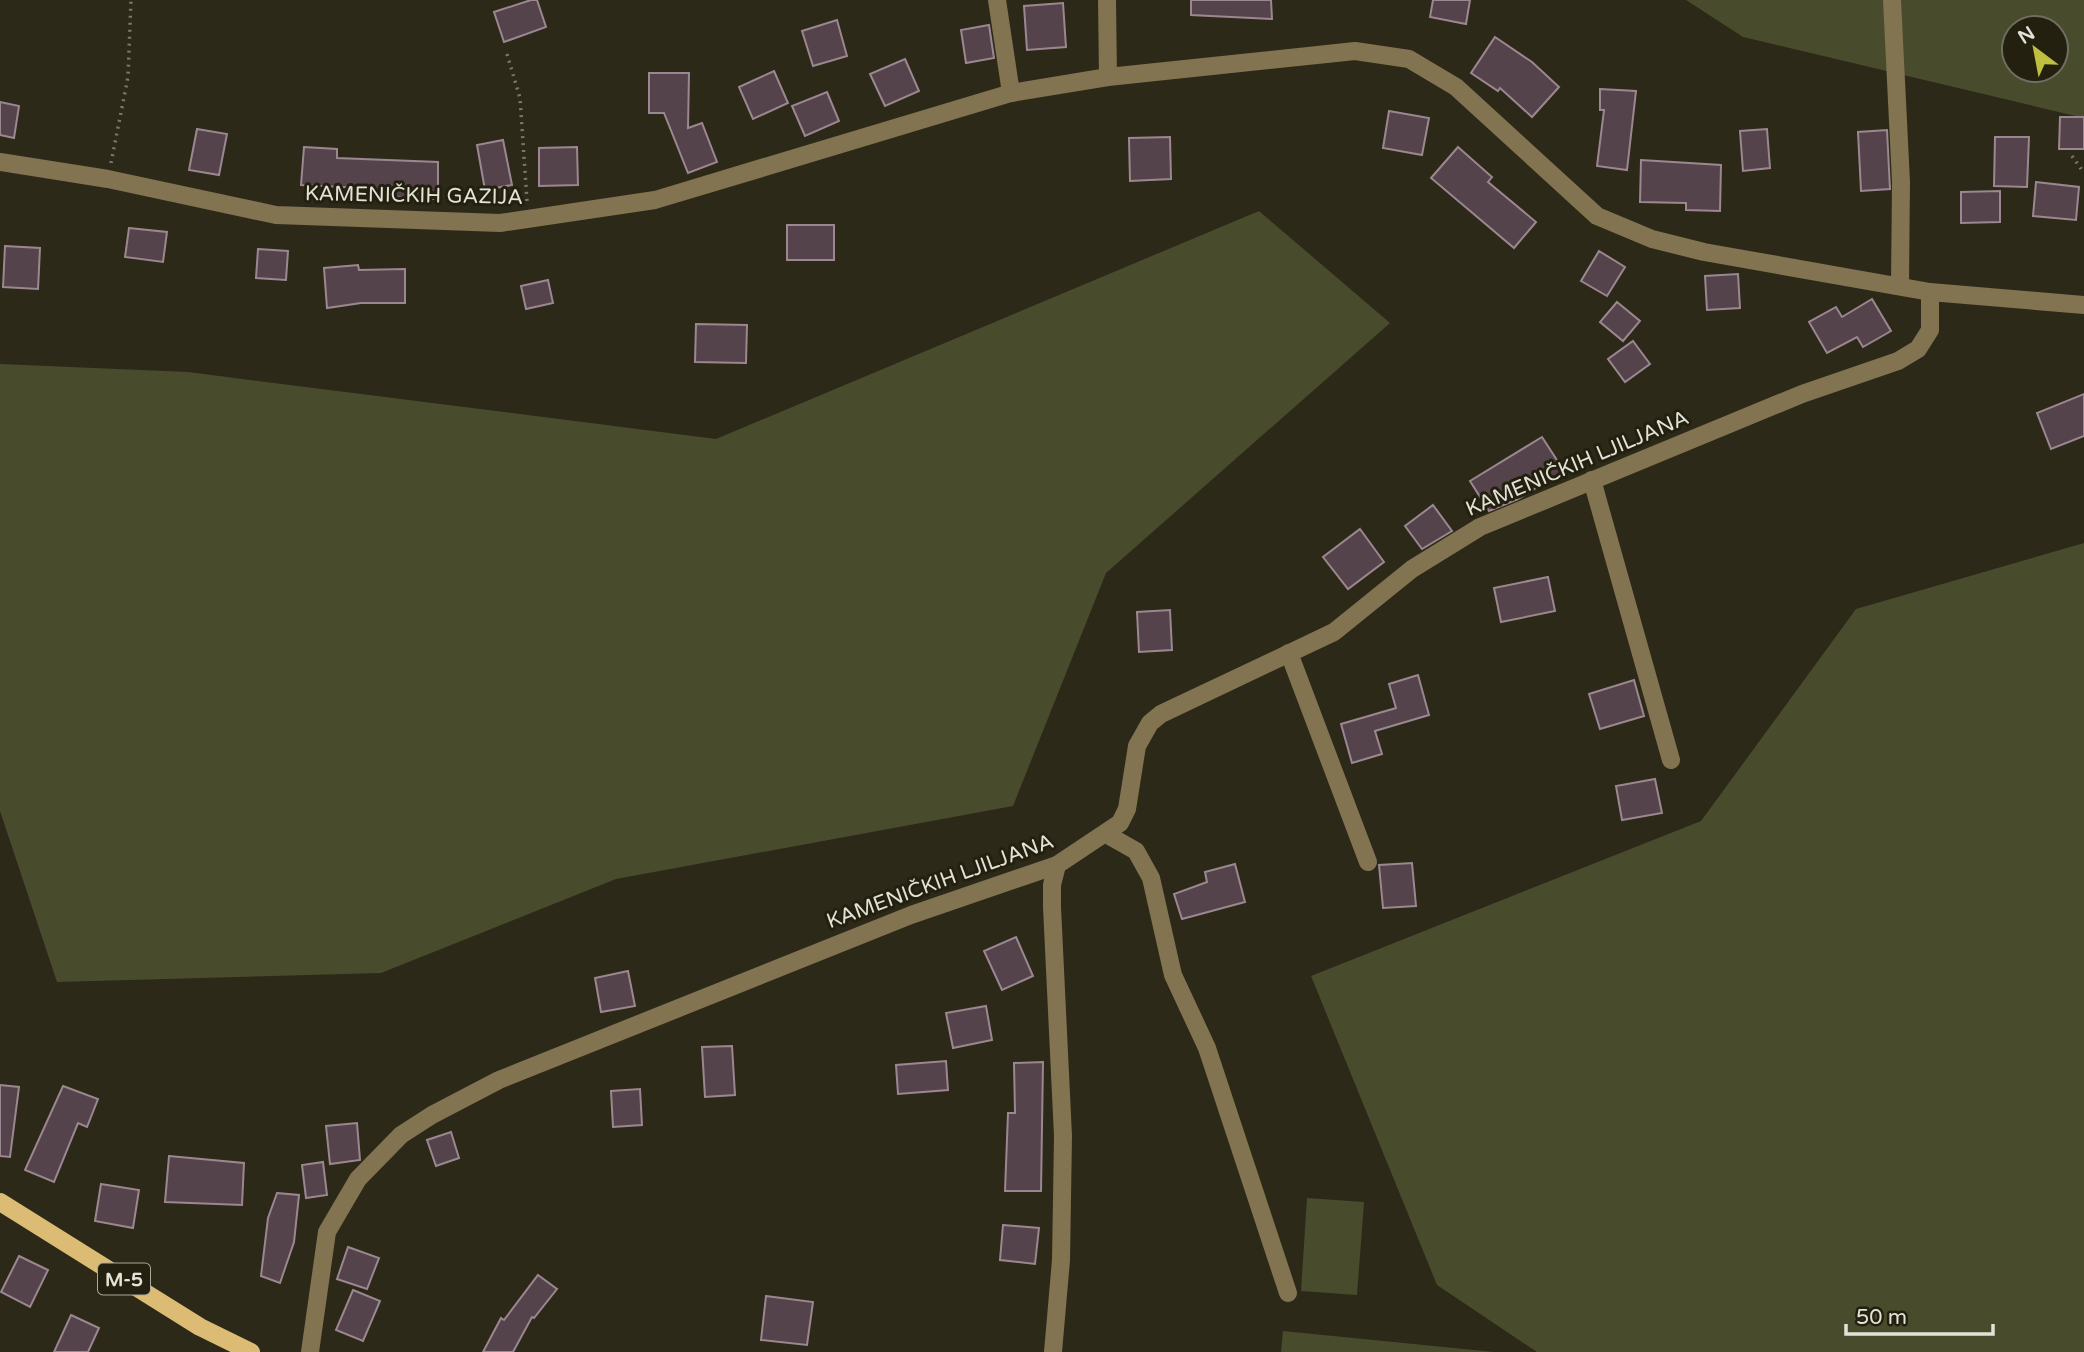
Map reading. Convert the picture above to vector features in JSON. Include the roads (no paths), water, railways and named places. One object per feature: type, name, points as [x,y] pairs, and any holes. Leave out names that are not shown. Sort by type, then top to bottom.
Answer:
[{"type":"main road","name":"M-5","points":[[0,1202],[200,1326],[251,1352]]},
{"type":"street","points":[[997,0],[1010,93]]},
{"type":"street","points":[[1107,0],[1108,77]]},
{"type":"street","points":[[1892,0],[1900,182],[1899,284]]},
{"type":"street","name":"KAMENIČKIH GAZIJA","points":[[0,162],[108,179],[276,215],[393,221],[527,220],[655,200],[1010,93],[1108,77],[1355,51],[1409,59],[1456,87],[1597,216],[1652,239],[1704,252],[1899,284],[1930,292],[2084,305]]},
{"type":"street","name":"KAMENIČKIH LJILJANA","points":[[310,1352],[327,1232],[358,1179],[401,1135],[432,1115],[499,1080],[771,969],[981,889],[1057,865],[1121,823],[1127,809],[1132,764],[1137,746],[1150,723],[1194,695],[1334,632],[1412,569],[1480,527],[1802,394],[1898,361],[1918,349],[1930,330],[1930,292]]},
{"type":"street","points":[[1592,480],[1671,760]]},
{"type":"street","points":[[1289,653],[1368,862]]},
{"type":"street","points":[[1106,834],[1136,851],[1151,878],[1173,975],[1207,1048],[1288,1293]]},
{"type":"street","points":[[1053,1352],[1060,1260],[1063,1136],[1052,896],[1057,865]]}]
